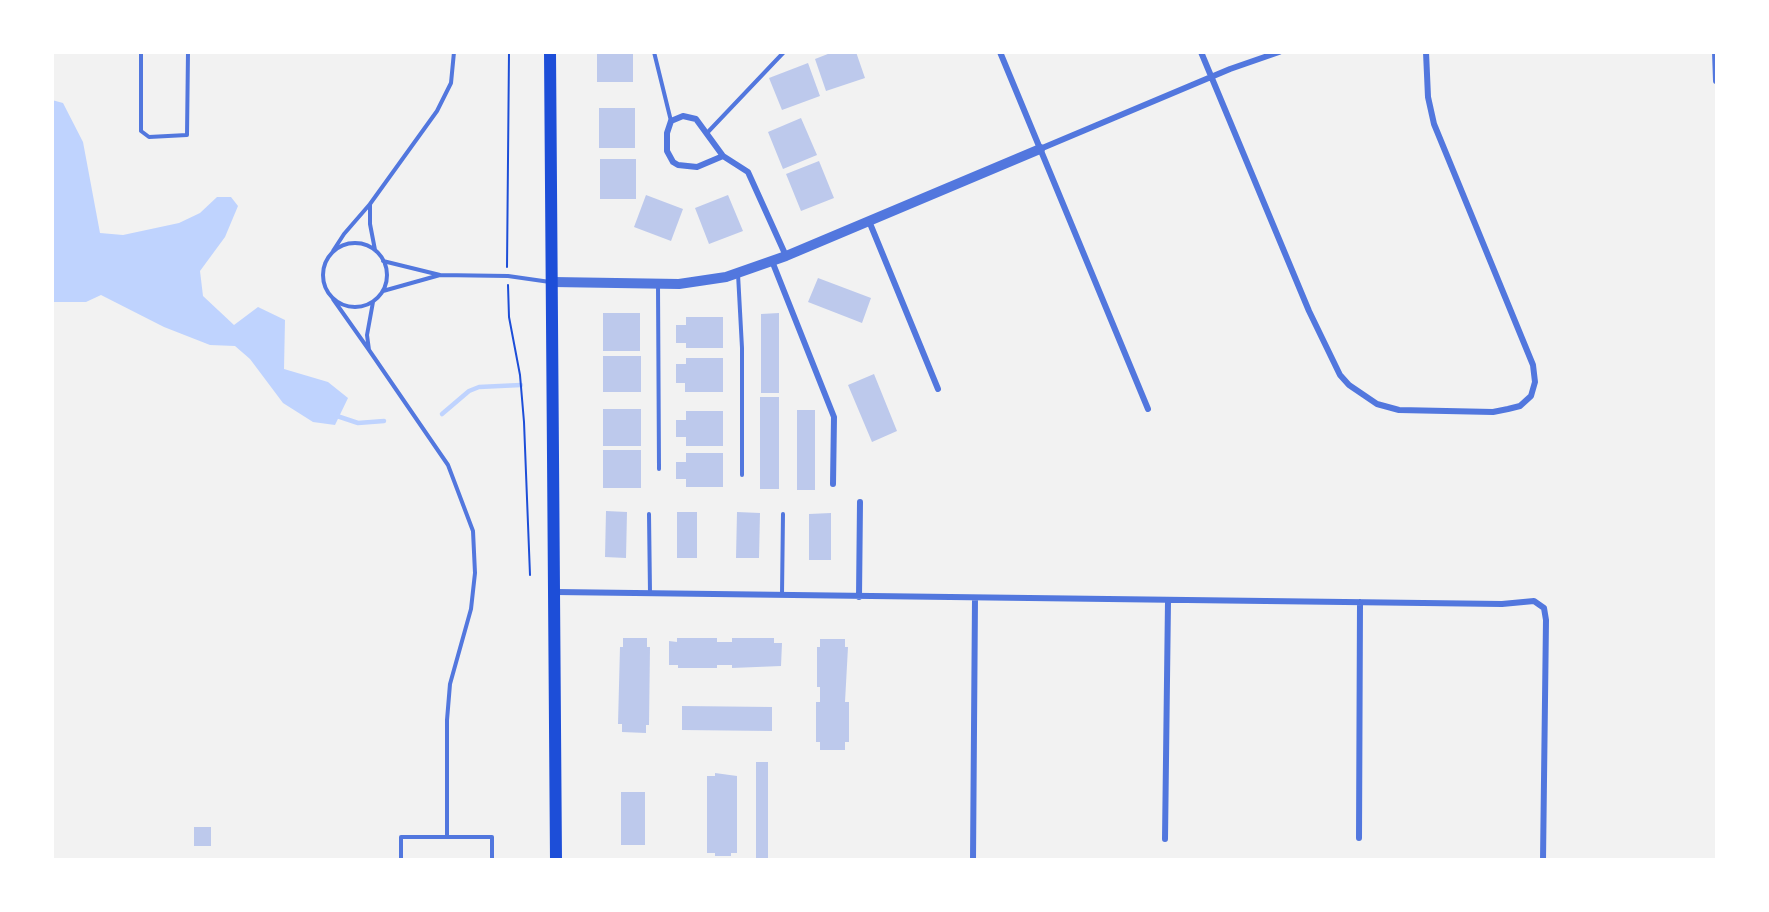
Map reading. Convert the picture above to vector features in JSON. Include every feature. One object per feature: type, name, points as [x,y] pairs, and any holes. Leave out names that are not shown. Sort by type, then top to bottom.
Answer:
[{"type":"main road","points":[[550,52],[556,592],[556,860]]},
{"type":"street","points":[[1000,52],[1148,409]]},
{"type":"street","points":[[1201,52],[1331,361],[1349,385],[1377,404],[1417,411],[1493,412],[1520,406],[1531,396],[1534,388],[1533,365],[1434,124],[1428,97],[1426,52]]},
{"type":"street","points":[[553,282],[658,284],[701,282],[738,273],[786,256],[1211,76],[1279,52]]},
{"type":"street","points":[[1715,52],[1716,81]]},
{"type":"street","points":[[723,156],[697,167],[678,165],[673,162],[667,152],[666,133],[671,121],[689,117],[696,119],[723,156],[740,164],[753,179],[786,256]]},
{"type":"street","points":[[869,221],[938,390]]},
{"type":"street","points":[[772,261],[834,417],[833,484]]},
{"type":"street","points":[[859,597],[860,502]]},
{"type":"street","points":[[556,592],[1502,604],[1530,600],[1544,608],[1546,620],[1543,860]]},
{"type":"street","points":[[974,860],[975,598]]},
{"type":"street","points":[[1165,839],[1168,601]]},
{"type":"street","points":[[1359,838],[1360,602]]},
{"type":"lane","points":[[141,52],[141,131],[149,137],[187,135],[188,52]]},
{"type":"lane","points":[[447,837],[447,720],[450,684],[471,609],[475,573],[473,531],[448,465],[327,291],[323,271],[344,234],[370,204],[437,111],[451,83],[454,52]]},
{"type":"lane","points":[[654,52],[671,121]]},
{"type":"lane","points":[[706,133],[784,52]]},
{"type":"lane","points":[[370,204],[370,224],[375,251]]},
{"type":"lane","points":[[332,253],[351,243],[362,244],[375,251],[383,261],[387,274],[382,292],[373,302],[367,335],[369,351]]},
{"type":"lane","points":[[383,261],[440,275],[508,276],[553,282]]},
{"type":"lane","points":[[738,273],[742,348],[742,475]]},
{"type":"lane","points":[[382,292],[440,275]]},
{"type":"lane","points":[[658,284],[659,469]]},
{"type":"lane","points":[[327,291],[343,305],[353,307],[373,302]]},
{"type":"lane","points":[[649,514],[650,594]]},
{"type":"lane","points":[[782,594],[783,514]]},
{"type":"lane","points":[[401,860],[401,837],[492,837],[492,860]]},
{"type":"path","points":[[509,52],[509,317],[520,375],[524,422],[530,575]]},
{"type":"water","points":[[52,100],[63,103],[83,142],[100,233],[123,235],[179,223],[200,213],[217,197],[231,197],[238,206],[225,237],[200,271],[203,296],[234,325],[258,307],[285,320],[284,369],[328,382],[348,398],[335,425],[313,422],[283,403],[250,359],[235,346],[210,345],[164,327],[101,295],[86,302],[53,302]]},
{"type":"building","points":[[597,52],[633,52],[633,82],[597,82]]},
{"type":"building","points":[[833,52],[856,52],[865,78],[826,91],[815,59]]},
{"type":"building","points":[[808,63],[820,96],[782,110],[769,78]]},
{"type":"building","points":[[599,108],[635,108],[635,148],[599,148]]},
{"type":"building","points":[[801,118],[817,155],[783,169],[768,132]]},
{"type":"building","points":[[600,159],[636,159],[636,199],[600,199]]},
{"type":"building","points":[[819,161],[834,198],[801,211],[786,174]]},
{"type":"building","points":[[646,195],[683,209],[671,241],[634,227]]},
{"type":"building","points":[[728,195],[743,231],[709,244],[695,208]]},
{"type":"building","points":[[818,278],[871,298],[862,323],[808,302]]},
{"type":"building","points":[[603,313],[640,313],[640,351],[603,351]]},
{"type":"building","points":[[779,313],[779,393],[761,393],[761,314]]},
{"type":"building","points":[[686,317],[723,317],[723,348],[686,348],[686,343],[676,343],[676,325],[686,325]]},
{"type":"building","points":[[603,356],[641,356],[641,392],[603,392]]},
{"type":"building","points":[[686,358],[723,358],[723,392],[685,392],[685,383],[676,383],[676,364],[686,364]]},
{"type":"building","points":[[874,374],[897,431],[872,442],[848,385]]},
{"type":"building","points":[[760,397],[779,397],[779,489],[760,489]]},
{"type":"building","points":[[603,409],[641,409],[641,446],[603,446]]},
{"type":"building","points":[[797,410],[815,410],[815,490],[797,490]]},
{"type":"building","points":[[686,411],[723,411],[723,446],[686,446],[686,437],[676,437],[676,420],[686,420]]},
{"type":"building","points":[[603,450],[641,450],[641,488],[603,488]]},
{"type":"building","points":[[686,453],[723,453],[723,487],[686,487],[686,479],[676,479],[676,462],[686,462]]},
{"type":"building","points":[[606,511],[627,512],[626,558],[605,557]]},
{"type":"building","points":[[677,512],[697,512],[697,558],[677,558]]},
{"type":"building","points":[[737,512],[760,513],[759,558],[736,558]]},
{"type":"building","points":[[831,513],[831,560],[809,560],[809,514]]},
{"type":"building","points":[[623,638],[647,638],[647,647],[650,647],[649,725],[646,725],[646,733],[622,732],[622,724],[618,724],[620,647],[623,647]]},
{"type":"building","points":[[677,638],[717,638],[717,642],[732,642],[732,638],[774,638],[774,643],[782,643],[781,666],[732,668],[732,665],[717,665],[717,668],[678,668],[678,665],[669,665],[669,641],[677,642]]},
{"type":"building","points":[[820,639],[845,639],[845,647],[848,647],[845,702],[849,702],[849,742],[845,742],[845,750],[820,750],[820,742],[816,742],[816,702],[820,702],[820,687],[817,687],[817,647],[820,647]]},
{"type":"building","points":[[682,706],[772,707],[772,731],[682,730]]},
{"type":"building","points":[[756,762],[768,762],[768,860],[756,860]]},
{"type":"building","points":[[715,773],[737,776],[737,853],[731,853],[731,856],[715,856],[715,853],[707,853],[707,776],[715,776]]},
{"type":"building","points":[[621,792],[645,792],[645,845],[621,845]]},
{"type":"building","points":[[194,827],[211,827],[211,846],[194,846]]},
{"type":"waterway","points":[[442,414],[469,391],[479,387],[521,385]]},
{"type":"waterway","points":[[334,415],[358,423],[384,421]]}]
